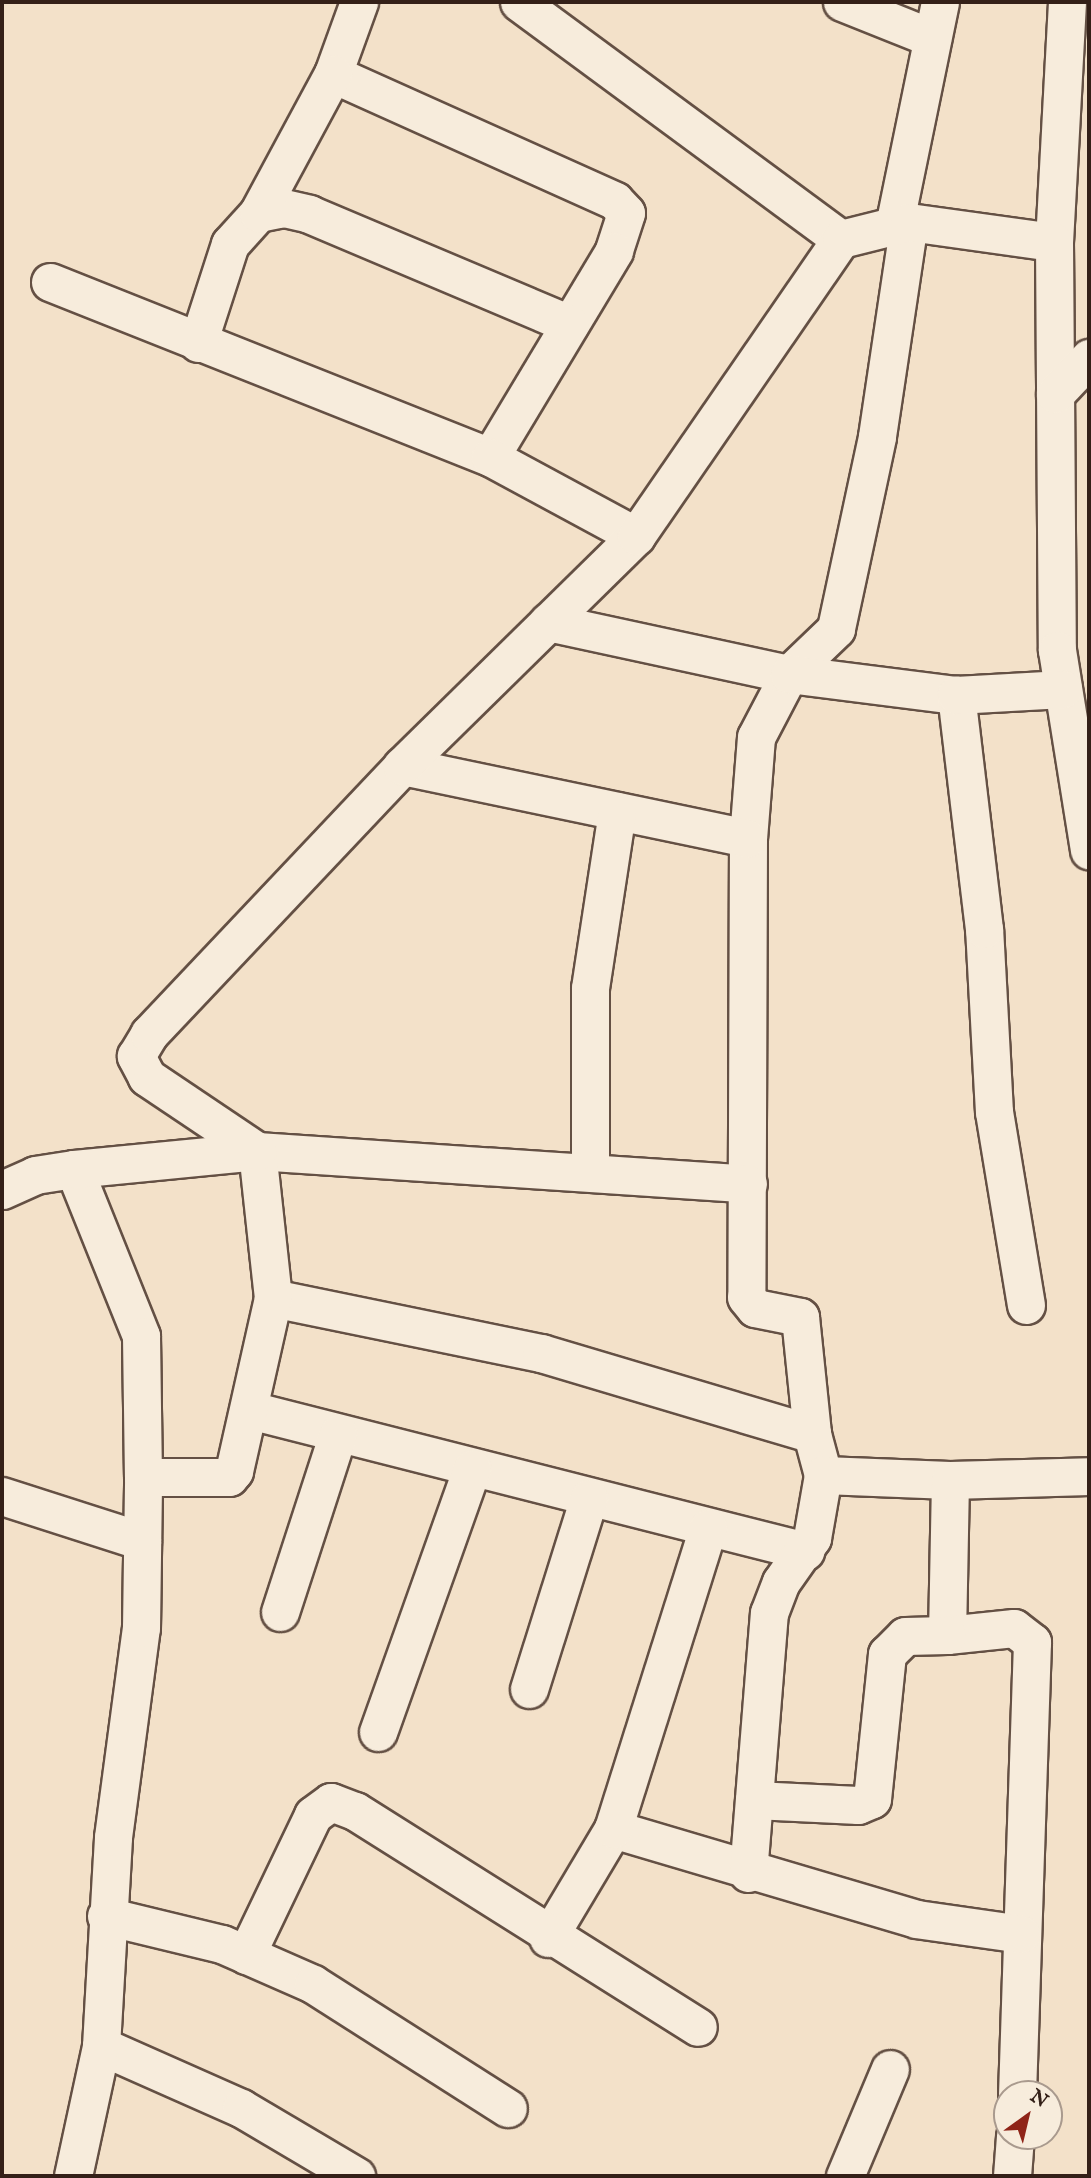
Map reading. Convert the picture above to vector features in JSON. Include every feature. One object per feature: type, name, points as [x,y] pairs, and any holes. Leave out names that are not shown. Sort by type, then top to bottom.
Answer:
[{"type":"street","points":[[198,343],[230,244],[258,213],[333,74],[359,2]]},
{"type":"street","points":[[519,2],[841,239]]},
{"type":"street","points":[[842,2],[932,38]]},
{"type":"street","points":[[748,1873],[769,1613],[781,1582],[805,1551],[823,1475],[811,1434],[800,1317],[755,1308],[746,1297],[748,838],[756,737],[789,674],[836,629],[877,437],[901,224],[940,2]]},
{"type":"street","points":[[1067,2],[1054,242],[1057,650],[1089,848]]},
{"type":"street","points":[[333,74],[615,201],[626,213],[614,251],[490,457]]},
{"type":"street","points":[[258,213],[284,208],[309,214],[570,324]]},
{"type":"street","points":[[143,1476],[229,1477],[240,1463],[273,1298],[257,1151],[147,1077],[136,1056],[149,1034],[402,766],[636,536],[841,239],[901,224],[1054,242]]},
{"type":"street","points":[[50,282],[490,457],[636,536]]},
{"type":"street","points":[[1055,394],[1089,358]]},
{"type":"street","points":[[548,622],[789,674],[956,695],[1063,689]]},
{"type":"street","points":[[956,695],[984,929],[994,1112],[1026,1304]]},
{"type":"street","points":[[402,766],[748,838]]},
{"type":"street","points":[[590,1169],[590,988],[617,811]]},
{"type":"street","points":[[2,1190],[35,1175],[74,1169],[257,1151],[590,1169],[748,1184]]},
{"type":"street","points":[[74,1169],[141,1336],[143,1476],[141,1628],[106,1916],[101,2046],[77,2164]]},
{"type":"street","points":[[273,1298],[541,1353],[811,1434]]},
{"type":"street","points":[[250,1410],[805,1551]]},
{"type":"street","points":[[280,1612],[338,1433]]},
{"type":"street","points":[[378,1732],[472,1468]]},
{"type":"street","points":[[823,1475],[950,1480],[1089,1476]]},
{"type":"street","points":[[947,1635],[950,1480]]},
{"type":"street","points":[[2,1496],[142,1541]]},
{"type":"street","points":[[529,1689],[589,1498]]},
{"type":"street","points":[[548,1938],[613,1829],[708,1528]]},
{"type":"street","points":[[754,1800],[858,1805],[872,1799],[887,1654],[905,1636],[1014,1628],[1032,1642],[1017,2080]]},
{"type":"street","points":[[246,1955],[313,1815],[331,1802],[355,1811],[548,1938],[698,2027]]},
{"type":"street","points":[[613,1829],[748,1873],[916,1919],[1021,1934]]},
{"type":"street","points":[[106,1916],[246,1955],[313,1984],[508,2108]]},
{"type":"street","points":[[101,2046],[241,2108],[356,2176]]},
{"type":"street","points":[[845,2176],[890,2069]]},
{"type":"street","points":[[1012,2176],[1014,2150]]}]
